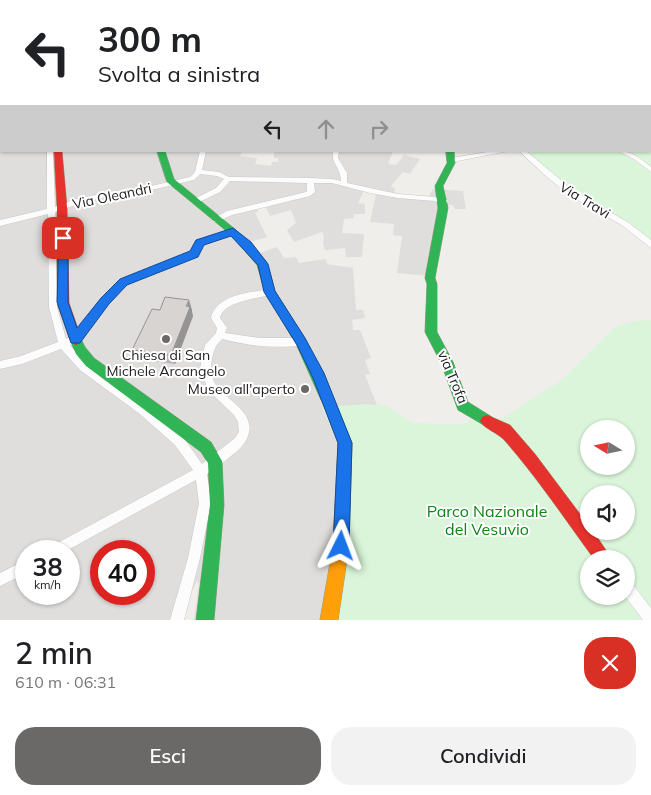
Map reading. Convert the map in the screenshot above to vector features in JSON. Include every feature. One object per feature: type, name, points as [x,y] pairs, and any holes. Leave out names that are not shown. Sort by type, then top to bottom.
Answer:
[{"type":"street","points":[[50,152],[57,209],[62,302],[80,350],[90,362],[206,447],[215,461],[217,505],[205,620]]},
{"type":"street","points":[[58,152],[53,307],[63,344],[83,367],[144,411],[179,441],[201,472],[205,503],[194,558],[178,620]]},
{"type":"street","points":[[162,152],[170,180],[233,232],[262,264],[270,292],[301,342],[319,377],[345,443],[341,546],[330,620]]},
{"type":"street","points":[[203,152],[198,172],[219,174],[228,179],[332,181],[388,194],[435,199],[444,202]]},
{"type":"street","points":[[336,152],[335,158],[344,173],[344,183]]},
{"type":"street","points":[[451,156],[495,152]]},
{"type":"street","name":"Via Travi","points":[[523,152],[556,182],[580,199],[632,228],[651,245]]},
{"type":"street","points":[[623,152],[636,158],[651,170]]},
{"type":"street","name":"via Trofa","points":[[451,156],[439,188],[444,202],[430,278],[432,284],[432,332],[447,362],[463,406],[475,415],[505,430],[530,459],[597,550]]},
{"type":"street","name":"Via Oleandri","points":[[0,223],[109,194],[173,183],[192,178],[198,172]]},
{"type":"street","points":[[195,202],[218,190],[228,179]]},
{"type":"street","points":[[217,220],[230,213],[308,194],[310,192],[310,180]]},
{"type":"street","points":[[0,366],[22,360],[76,339],[105,301],[124,282],[194,254],[200,242],[233,232]]},
{"type":"street","points":[[74,540],[201,472],[239,442],[244,432],[243,421],[238,412],[211,386],[206,375],[206,356],[210,345],[220,335],[222,328],[215,318],[217,311],[233,300],[270,292]]},
{"type":"street","points":[[220,335],[236,340],[278,344],[301,342]]},
{"type":"street","points":[[0,580],[15,572]]},
{"type":"street","points":[[635,599],[651,619]]},
{"type":"shaded area","points":[[0,152],[242,152],[240,156],[257,158],[255,164],[271,166],[272,162],[278,162],[278,158],[274,158],[274,152],[393,152],[388,164],[396,165],[404,155],[420,159],[410,174],[403,172],[391,186],[395,188],[394,194],[428,197],[433,189],[463,191],[466,209],[455,209],[453,205],[444,205],[430,276],[397,273],[402,236],[393,235],[394,224],[370,222],[376,194],[364,191],[358,203],[365,204],[365,214],[354,214],[354,218],[344,219],[342,233],[364,234],[362,257],[346,257],[345,248],[325,250],[322,232],[294,242],[287,230],[296,223],[291,210],[270,216],[266,207],[258,209],[258,212],[255,213],[267,237],[250,242],[260,253],[277,247],[284,258],[296,257],[299,263],[326,259],[327,264],[353,268],[356,310],[363,310],[365,318],[352,320],[353,330],[360,330],[371,358],[365,360],[370,374],[365,375],[404,473],[353,620],[194,620],[199,584],[197,581],[188,598],[182,620],[0,620]]},
{"type":"shaded area","points":[[197,314],[216,323],[216,332],[204,340],[195,368],[176,366]]},
{"type":"green space","points":[[519,152],[651,152],[651,246],[636,229],[588,205],[550,181]]},
{"type":"green space","name":"Parco Nazionale del Vesuvio","points":[[651,320],[651,620],[327,620],[341,449],[322,407],[367,404],[387,406],[412,423],[462,424],[478,418],[498,421],[562,380],[615,327],[634,321]]},
{"type":"building","name":"Chiesa di San Michele Arcangelo","points":[[165,297],[189,300],[186,306],[190,307],[171,355],[132,350],[152,309],[160,310]]},
{"type":"traffic: fast","points":[[161,152],[170,180],[233,232],[262,264],[270,292],[301,342],[326,396]]},
{"type":"traffic: fast","points":[[450,152],[451,163],[439,186],[443,208],[430,278],[432,284],[431,332],[447,362],[463,406],[487,421]]},
{"type":"traffic: fast","points":[[76,340],[80,350],[90,362],[206,447],[215,461],[217,505],[205,620]]},
{"type":"traffic: slow","points":[[326,396],[345,443],[341,546],[329,620]]},
{"type":"traffic: jam","points":[[58,152],[62,207],[63,303],[76,340]]},
{"type":"traffic: jam","points":[[487,421],[505,430],[530,459],[597,550]]},
{"type":"place","name":"Chiesa di San Michele Arcangelo","points":[[166,339]]},
{"type":"place","name":"Museo all'aperto","points":[[305,389]]},
{"type":"route","points":[[63,238],[62,302],[76,339],[105,301],[124,282],[194,254],[200,242],[233,232],[247,245],[262,264],[270,292],[301,342],[319,377],[345,443],[341,546]]}]
